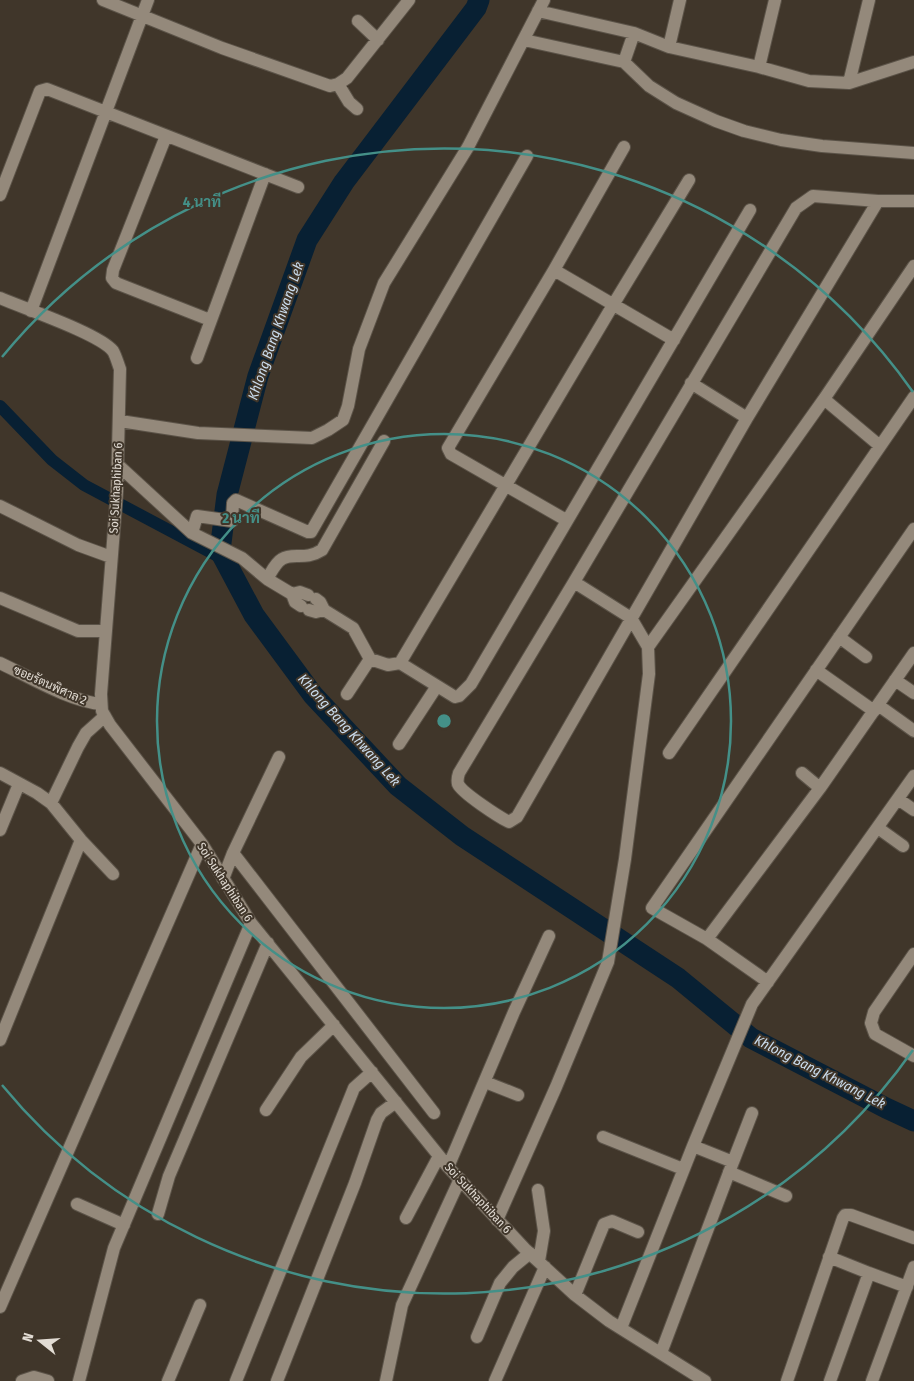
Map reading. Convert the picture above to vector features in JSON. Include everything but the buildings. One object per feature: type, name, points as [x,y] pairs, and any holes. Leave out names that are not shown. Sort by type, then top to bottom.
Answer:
[{"type":"street","points":[[103,0],[222,48],[330,86],[338,84],[347,78],[409,0]]},
{"type":"street","points":[[31,311],[148,0]]},
{"type":"street","points":[[669,47],[680,0]]},
{"type":"street","points":[[759,67],[775,0]]},
{"type":"street","points":[[849,83],[868,0]]},
{"type":"street","points":[[120,421],[198,433],[312,438],[343,420],[348,406],[359,349],[384,283],[468,147],[524,40],[540,4],[634,33],[669,47],[759,67],[809,81],[849,83],[914,62]]},
{"type":"street","points":[[358,21],[378,40]]},
{"type":"street","points":[[624,62],[634,33]]},
{"type":"street","points":[[524,40],[624,62],[650,86],[676,103],[744,131],[781,140],[914,153]]},
{"type":"street","points":[[338,84],[349,102],[357,109]]},
{"type":"street","points":[[0,195],[40,91],[47,89],[298,187]]},
{"type":"street","points":[[166,136],[113,270],[112,278],[116,283],[210,320]]},
{"type":"street","points":[[566,520],[448,451],[449,445],[554,270],[624,147]]},
{"type":"street","points":[[192,533],[197,516],[233,520],[233,503],[236,500],[311,532],[528,156]]},
{"type":"street","points":[[197,358],[265,174]]},
{"type":"street","points":[[400,663],[689,180]]},
{"type":"street","points":[[878,201],[747,418],[517,818],[509,822],[500,818],[462,790],[457,782],[459,772],[796,208],[813,196],[878,201],[914,201]]},
{"type":"street","points":[[118,469],[192,533],[242,558],[267,580],[292,594],[300,592],[308,602],[320,602],[324,610],[353,628],[370,659],[388,665],[400,663],[455,697],[459,696],[470,684],[750,210]]},
{"type":"street","points":[[648,647],[824,399],[914,266]]},
{"type":"street","points":[[554,270],[674,340]]},
{"type":"street","name":"Soi Sukhaphiban 6","points":[[0,298],[77,329],[104,344],[113,351],[120,369],[116,511],[105,631],[103,710],[138,763],[202,844],[251,923],[448,1167],[497,1220],[575,1295],[621,1328],[705,1381]]},
{"type":"street","points":[[691,383],[747,418]]},
{"type":"street","points":[[669,753],[914,397]]},
{"type":"street","points":[[824,399],[880,446]]},
{"type":"street","points":[[267,580],[283,558],[307,557],[322,550],[384,441]]},
{"type":"street","points":[[0,506],[78,545],[111,557]]},
{"type":"street","points":[[768,982],[708,939],[652,908],[914,529]]},
{"type":"street","points":[[497,1220],[556,1087],[608,962],[618,907],[649,674],[648,647],[631,618],[574,582]]},
{"type":"street","points":[[0,598],[78,631],[105,631]]},
{"type":"street","points":[[839,637],[866,657]]},
{"type":"street","points":[[708,939],[820,788],[914,653]]},
{"type":"street","points":[[347,694],[370,659]]},
{"type":"street","name":"ซอยรัตนพิศาล 2","points":[[0,663],[103,710]]},
{"type":"street","points":[[816,670],[914,731]]},
{"type":"street","points":[[895,680],[914,693]]},
{"type":"street","points":[[399,744],[437,686]]},
{"type":"street","points":[[51,803],[78,747],[103,710]]},
{"type":"street","points":[[223,879],[233,853],[279,757]]},
{"type":"street","points":[[0,773],[37,793],[51,803],[113,874]]},
{"type":"street","points":[[802,773],[820,788]]},
{"type":"street","points":[[621,1328],[692,1146],[752,1004],[914,776]]},
{"type":"street","points":[[0,830],[19,784]]},
{"type":"street","points":[[898,799],[914,810]]},
{"type":"street","points":[[878,828],[904,846]]},
{"type":"street","points":[[0,1040],[82,840]]},
{"type":"street","points":[[0,1307],[202,844]]},
{"type":"street","points":[[233,853],[434,1113]]},
{"type":"street","points":[[79,1381],[114,1248],[251,923]]},
{"type":"street","points":[[448,1167],[549,936]]},
{"type":"street","points":[[158,1214],[169,1176],[268,943]]},
{"type":"street","points":[[914,954],[874,1012],[871,1023],[875,1034],[914,1056]]},
{"type":"street","points":[[266,1110],[301,1057],[334,1025]]},
{"type":"street","points":[[236,1381],[354,1088],[372,1072]]},
{"type":"street","points":[[485,1082],[518,1095]]},
{"type":"street","points":[[277,1381],[355,1183],[377,1120],[381,1114],[396,1102]]},
{"type":"street","points":[[661,1353],[752,1113]]},
{"type":"street","points":[[603,1137],[683,1169]]},
{"type":"street","points":[[692,1146],[786,1196]]},
{"type":"street","points":[[406,1218],[439,1156]]},
{"type":"street","points":[[386,1381],[402,1305],[460,1179]]},
{"type":"street","points":[[495,1381],[538,1261],[544,1231],[538,1190]]},
{"type":"street","points":[[77,1204],[124,1225]]},
{"type":"street","points":[[787,1381],[845,1215],[851,1215],[914,1238]]},
{"type":"street","points":[[575,1295],[604,1224],[612,1221],[638,1232]]},
{"type":"street","points":[[829,1257],[907,1287]]},
{"type":"street","points":[[477,1336],[500,1283],[513,1267],[538,1261]]},
{"type":"street","points":[[872,1381],[914,1267]]},
{"type":"street","points":[[830,1381],[869,1272]]},
{"type":"street","points":[[168,1381],[200,1305]]},
{"type":"street","points":[[22,1381],[34,1378],[48,1381]]},
{"type":"waterway","name":"Khlong Bang Khwang Lek","points":[[479,0],[476,8],[344,182],[307,240],[258,376],[227,495],[220,551],[254,615],[313,695],[398,786],[462,836],[678,978],[751,1038],[914,1121]]},
{"type":"waterway","points":[[0,406],[52,460],[84,485],[225,560]]}]
